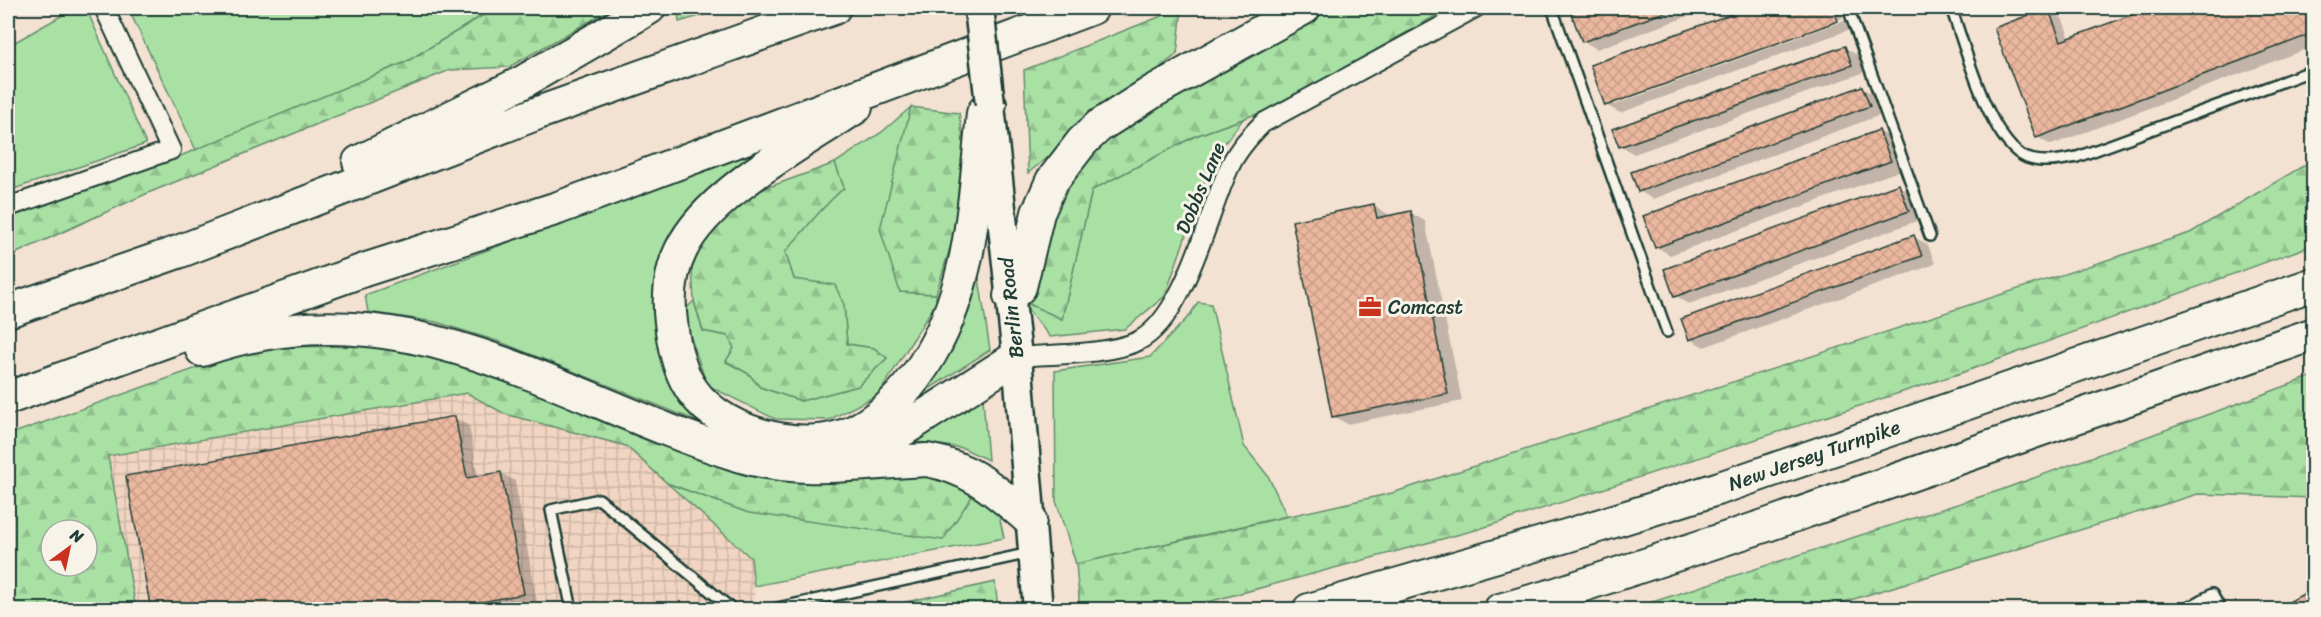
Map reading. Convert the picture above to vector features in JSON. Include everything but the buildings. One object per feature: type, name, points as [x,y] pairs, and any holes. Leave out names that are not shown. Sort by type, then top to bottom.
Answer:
[{"type":"highway","points":[[178,252],[521,83],[650,8]]},
{"type":"highway","points":[[8,311],[178,252],[538,113],[834,8]]},
{"type":"highway","points":[[8,398],[367,269],[558,207],[1092,8]]},
{"type":"highway","points":[[1010,296],[1020,287],[1038,213],[1052,181],[1082,141],[1099,126],[1154,91],[1304,8]]},
{"type":"highway","points":[[900,78],[722,198],[698,225],[680,251],[671,282],[670,310],[673,341],[686,381],[704,402],[733,424],[774,439],[803,443],[827,440],[855,431],[879,414],[908,387],[932,353],[955,299],[971,236],[983,113],[990,104]]},
{"type":"highway","points":[[2132,345],[2181,312],[2313,263]]},
{"type":"highway","name":"New Jersey Turnpike","points":[[1309,609],[1566,536],[1720,488],[2313,284]]},
{"type":"highway","points":[[109,361],[183,356],[258,333],[305,327],[356,327],[450,345],[525,371],[739,456],[799,468],[927,460],[947,464],[984,481],[1030,520]]},
{"type":"highway","points":[[1500,609],[1553,595],[1767,525],[2313,333]]},
{"type":"highway","points":[[848,465],[1017,357]]},
{"type":"main road","name":"Berlin Road","points":[[979,8],[1017,357],[1038,609]]},
{"type":"street","points":[[8,207],[171,150],[104,8]]},
{"type":"street","name":"Dobbs Lane","points":[[1017,357],[1122,347],[1140,340],[1154,330],[1167,314],[1186,280],[1230,165],[1245,141],[1263,123],[1475,8]]},
{"type":"lane","points":[[1848,8],[1930,237]]},
{"type":"lane","points":[[1951,8],[1994,125],[2016,152],[2036,160],[2052,161],[2077,157],[2313,70]]},
{"type":"lane","points":[[1556,9],[1667,332]]},
{"type":"lane","points":[[572,609],[551,510],[599,499],[733,609]]},
{"type":"lane","points":[[768,609],[1033,553]]},
{"type":"lane","points":[[2184,609],[2212,594],[2221,609]]},
{"type":"shaded area","points":[[467,393],[505,414],[626,446],[751,558],[756,609],[136,609],[108,456]]},
{"type":"green space","points":[[75,8],[86,8],[146,144],[8,191],[8,46]]},
{"type":"green space","points":[[128,8],[495,8],[406,62],[196,150]]},
{"type":"green space","points":[[495,8],[613,8],[509,67],[450,70],[148,193],[8,257],[8,218],[178,157],[406,62]]},
{"type":"green space","points":[[678,8],[727,8],[679,22]]},
{"type":"green space","points":[[1182,8],[1177,54],[1028,173],[1024,70]]},
{"type":"green space","points":[[1324,8],[1449,8],[1279,106],[1195,136],[1092,190],[1062,319],[1020,300],[1078,154],[1253,44]]},
{"type":"green space","points":[[911,107],[899,161],[900,292],[936,294],[936,303],[879,394],[829,420],[775,419],[707,385],[682,312],[694,301],[703,331],[728,336],[734,348],[726,362],[749,374],[760,387],[801,401],[858,386],[887,358],[874,348],[847,344],[844,305],[794,279],[785,251],[844,188],[835,163],[882,132]]},
{"type":"green space","points":[[911,107],[959,113],[965,151],[961,212],[936,294],[900,292],[880,229]]},
{"type":"green space","points":[[1243,119],[1212,160],[1165,296],[1125,329],[1050,337],[1020,300],[1062,319],[1092,190],[1195,136]]},
{"type":"green space","points":[[762,149],[763,156],[716,185],[696,202],[679,223],[663,257],[714,428],[500,342],[436,322],[368,312],[365,295]]},
{"type":"green space","points":[[2313,160],[2313,245],[1961,373],[1479,529],[1182,609],[1080,609],[1076,564],[1392,493],[2190,233]]},
{"type":"green space","points":[[835,163],[844,188],[821,210],[785,252],[794,279],[835,285],[844,305],[847,344],[874,348],[887,358],[858,386],[801,401],[760,387],[749,374],[726,361],[734,348],[728,336],[703,331],[694,301],[692,268],[696,242],[736,199]]},
{"type":"green space","points":[[977,265],[990,350],[882,419]]},
{"type":"green space","points":[[1198,302],[1211,304],[1244,446],[1268,476],[1287,516],[1076,564],[1056,501],[1055,371],[1150,357],[1190,315]]},
{"type":"green space","points":[[404,346],[613,415],[926,471],[976,490],[943,540],[749,513],[667,483],[626,446],[505,414],[467,393],[108,456],[136,609],[8,609],[8,435],[256,347]]},
{"type":"green space","points":[[2313,376],[2313,498],[2198,494],[1821,609],[1631,609],[2001,490]]},
{"type":"green space","points":[[982,386],[988,460],[963,448],[909,441]]},
{"type":"green space","points":[[667,483],[749,513],[976,490],[998,511],[1004,538],[754,586],[751,558]]},
{"type":"green space","points":[[995,582],[998,609],[875,609]]},
{"type":"place","name":"Comcast","points":[[1370,307]]}]
